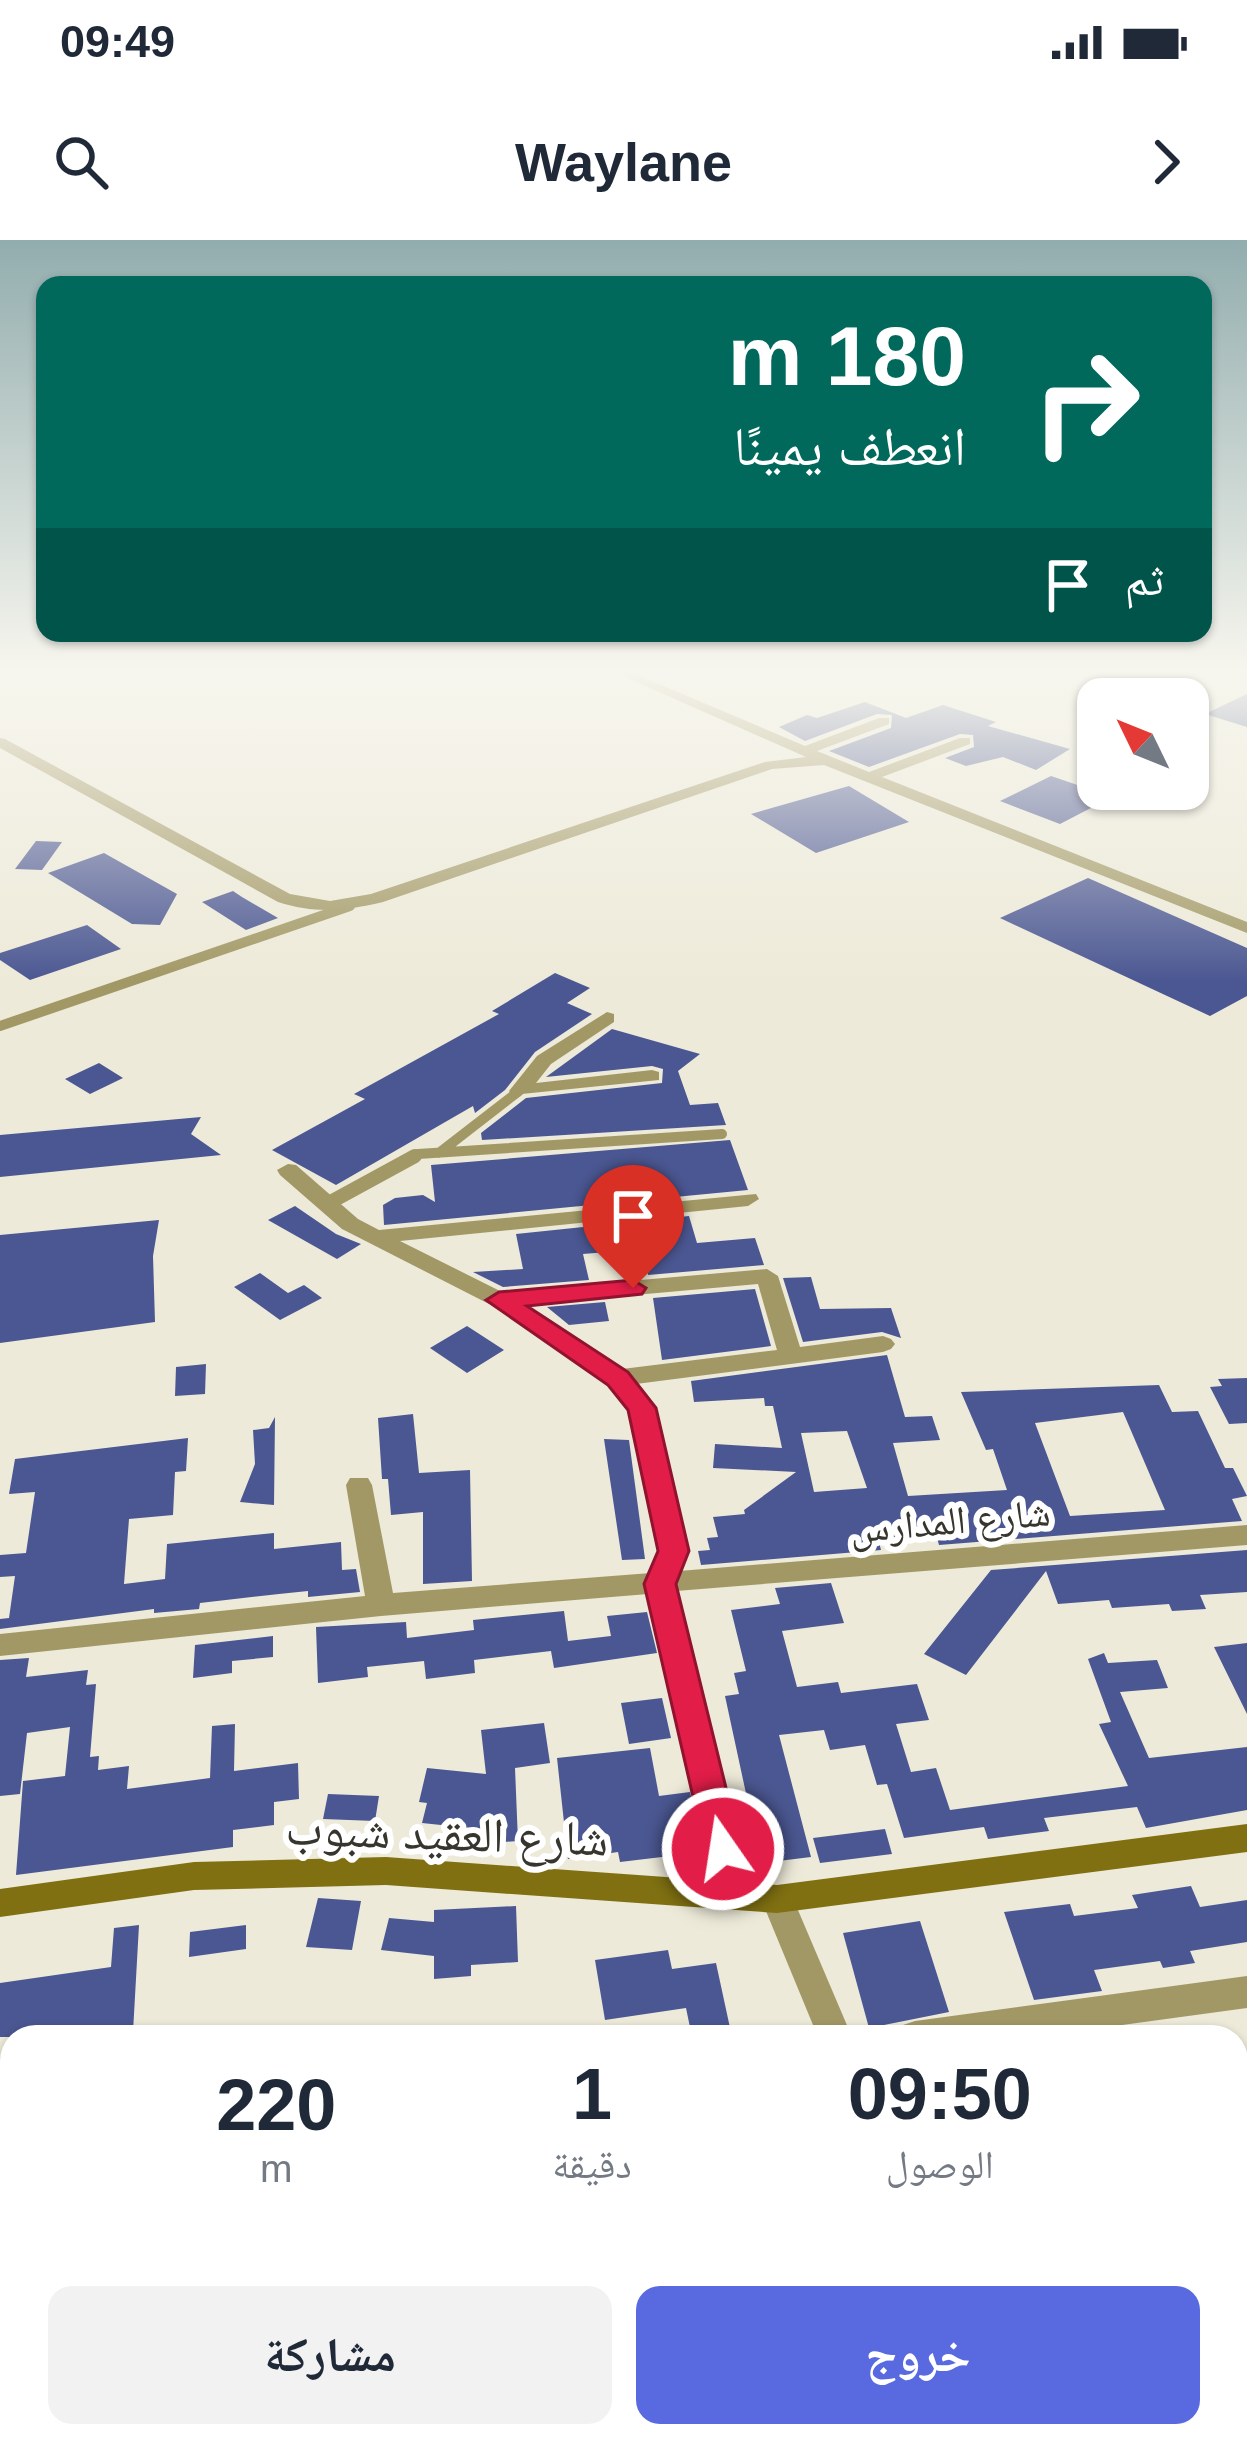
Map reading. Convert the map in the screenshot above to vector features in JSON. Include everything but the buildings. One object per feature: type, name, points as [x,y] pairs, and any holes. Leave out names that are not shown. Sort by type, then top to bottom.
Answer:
[{"type":"main road","name":"شارع العقيد شبوب","points":[[0,1903],[194,1876],[386,1871],[777,1899],[1247,1838]]},
{"type":"street","points":[[62,776],[308,907],[350,906],[737,776]]},
{"type":"street","points":[[868,777],[1247,928]]},
{"type":"street","points":[[519,1091],[544,1060],[608,1018]]},
{"type":"street","points":[[519,1091],[652,1076]]},
{"type":"street","points":[[288,1170],[350,1224],[499,1300],[618,1378],[642,1408],[673,1551],[660,1584],[734,1893]]},
{"type":"street","points":[[381,1236],[748,1199]]},
{"type":"street","points":[[499,1300],[767,1276],[790,1353]]},
{"type":"street","points":[[618,1378],[884,1344]]},
{"type":"street","points":[[359,1485],[381,1605]]},
{"type":"street","name":"شارع المدارس","points":[[0,1645],[381,1605],[1247,1534]]},
{"type":"street","points":[[777,1899],[830,2025]]},
{"type":"street","points":[[1004,2025],[1247,1992]]},
{"type":"lane","points":[[0,1026],[350,906]]},
{"type":"lane","points":[[439,1153],[519,1091]]},
{"type":"lane","points":[[327,1204],[418,1154],[722,1134]]},
{"type":"route","points":[[633,1288],[499,1300],[618,1378],[642,1408],[673,1551],[660,1584],[723,1849]]}]
